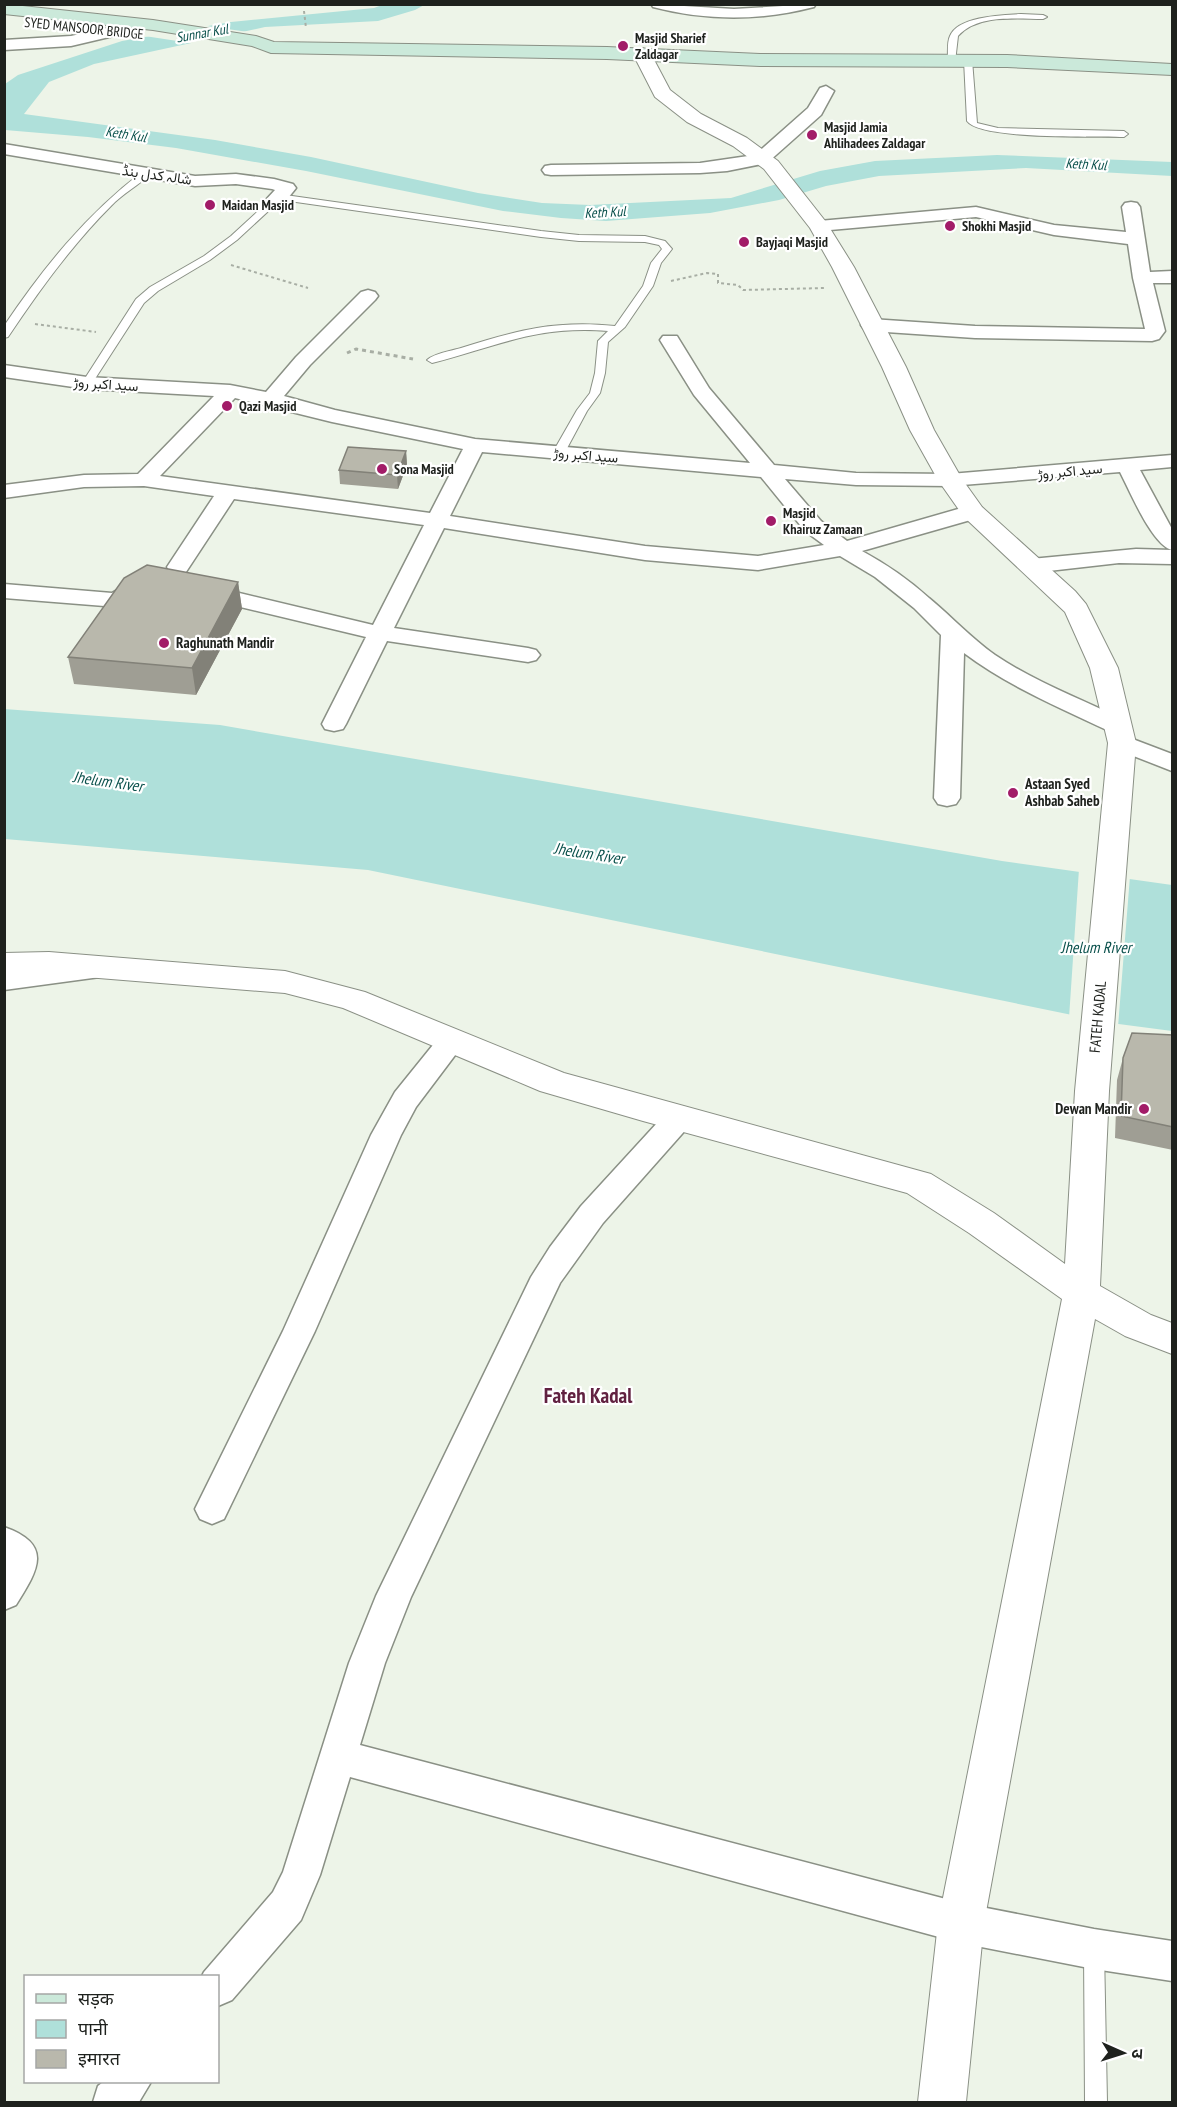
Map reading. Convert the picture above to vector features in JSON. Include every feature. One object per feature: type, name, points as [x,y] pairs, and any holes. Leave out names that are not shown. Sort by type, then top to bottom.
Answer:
[{"type":"main road","points":[[4,9],[145,29]]},
{"type":"main road","name":"SYED MANSOOR BRIDGE","points":[[4,19],[116,31],[145,29],[271,47],[642,54],[760,60],[960,60],[1173,70]]},
{"type":"street","points":[[658,4],[691,11],[742,12],[776,11],[809,4]]},
{"type":"street","points":[[4,45],[71,41],[116,31]]},
{"type":"street","name":"FATEH KADAL","points":[[642,54],[662,93],[693,118],[740,142],[778,173],[815,221],[853,288],[894,367],[922,430],[950,480],[972,512],[1066,597],[1077,610],[1104,668],[1120,735],[1092,1091],[1082,1291],[961,1923],[942,2103]]},
{"type":"street","points":[[551,170],[700,168],[727,166],[761,159],[815,111],[826,91]]},
{"type":"street","name":"شالہ کدل بنڈ","points":[[4,149],[195,181],[236,179],[287,188],[275,200]]},
{"type":"street","points":[[872,325],[975,332],[1152,335],[1155,331],[1142,278],[1131,207]]},
{"type":"street","points":[[815,221],[976,212],[1054,230],[1135,239]]},
{"type":"street","points":[[1142,278],[1173,277]]},
{"type":"street","points":[[272,399],[303,361],[368,296]]},
{"type":"street","points":[[670,340],[701,391],[813,526],[843,549],[883,572],[922,603],[953,634],[989,661],[1173,763]]},
{"type":"street","name":"سید اکبر روڑ","points":[[4,372],[87,383],[230,391],[272,399],[332,416],[475,445],[856,479],[950,480],[1173,461]]},
{"type":"street","points":[[144,480],[230,391]]},
{"type":"street","points":[[334,724],[475,445]]},
{"type":"street","points":[[1127,466],[1162,530],[1173,543]]},
{"type":"street","points":[[4,492],[84,481],[144,480],[437,520],[645,553],[727,562],[782,561],[843,549],[972,512]]},
{"type":"street","points":[[178,567],[228,491]]},
{"type":"street","points":[[1031,566],[1099,556],[1173,557]]},
{"type":"street","points":[[4,591],[117,600],[137,587],[149,583],[168,585],[212,593],[379,633],[528,655]]},
{"type":"street","points":[[947,798],[953,634]]},
{"type":"street","points":[[4,964],[49,963],[285,982],[321,988],[381,1009],[452,1042],[551,1082],[919,1183],[947,1199],[1082,1291],[1147,1330],[1173,1339]]},
{"type":"street","points":[[4,980],[110,968]]},
{"type":"street","points":[[212,1509],[299,1331],[386,1135],[405,1100],[452,1042]]},
{"type":"street","points":[[219,1985],[287,1906],[302,1875],[367,1663],[394,1596],[547,1277],[563,1250],[583,1224],[679,1118]]},
{"type":"street","points":[[4,1542],[19,1554],[20,1568],[4,1594]]},
{"type":"street","points":[[337,1755],[961,1923],[1094,1949],[1173,1961]]},
{"type":"lane","points":[[1043,17],[996,18],[964,26],[954,36],[971,121],[974,125],[998,130],[1124,134]]},
{"type":"lane","points":[[4,335],[65,249],[103,208],[145,174]]},
{"type":"lane","points":[[87,383],[117,335],[147,295],[207,258],[234,238],[275,200],[541,234],[579,238],[651,239],[662,243],[667,249],[663,257],[656,262],[648,286],[620,327],[603,341],[600,373],[595,393],[582,410],[559,453]]},
{"type":"lane","points":[[432,360],[520,334],[554,327],[584,326],[616,329]]},
{"type":"lane","points":[[1094,1949],[1096,2103]]},
{"type":"path","points":[[207,258],[308,288]]},
{"type":"path","points":[[648,286],[707,273],[718,274],[718,283],[738,285],[743,290],[853,288]]},
{"type":"path","points":[[14,321],[117,335]]},
{"type":"path","points":[[343,354],[356,349],[406,359],[432,360]]},
{"type":"water","name":"Keth Kul","points":[[426,4],[415,10],[378,21],[265,27],[94,64],[49,82],[24,114],[215,140],[311,157],[478,193],[542,203],[590,205],[731,198],[820,171],[875,161],[997,155],[1172,162],[1172,176],[1026,168],[879,176],[826,186],[779,200],[710,213],[606,221],[503,211],[306,171],[176,148],[5,130],[5,84],[18,75],[122,41],[231,22],[374,8],[382,5]]},
{"type":"water","name":"Jhelum River","points":[[4,709],[220,725],[1002,861],[1172,885],[1172,1031],[1111,1023],[368,870],[5,839]]},
{"type":"pier","points":[[200,25],[255,33],[197,44],[138,35]]},
{"type":"pier","points":[[1079,869],[1130,876],[1118,1027],[1069,1018]]},
{"type":"building","points":[[348,447],[406,451],[397,475],[339,470]]},
{"type":"building","name":"Raghunath Mandir","points":[[147,565],[238,582],[192,668],[68,657],[124,578]]},
{"type":"building","name":"Dewan Mandir","points":[[1132,1033],[1173,1035],[1173,1127],[1121,1116],[1123,1058]]},
{"type":"place","name":"Masjid Sharief Zaldagar","points":[[623,46]]},
{"type":"place","name":"Masjid Jamia Ahlihadees Zaldagar","points":[[812,135]]},
{"type":"place","name":"Maidan Masjid","points":[[210,205]]},
{"type":"place","name":"Shokhi Masjid","points":[[950,226]]},
{"type":"place","name":"Bayjaqi Masjid","points":[[744,242]]},
{"type":"place","name":"Qazi Masjid","points":[[227,406]]},
{"type":"place","name":"Sona Masjid","points":[[382,469]]},
{"type":"place","name":"Masjid Khairuz Zamaan","points":[[771,521]]},
{"type":"place","name":"Raghunath Mandir","points":[[164,643]]},
{"type":"place","name":"Astaan Syed Ashbab Saheb","points":[[1013,793]]},
{"type":"place","name":"Dewan Mandir","points":[[1144,1109]]},
{"type":"district","name":"Fateh Kadal","points":[[588,1396]]},
{"type":"water label","name":"Sunnar Kul","points":[[202,33]]}]
